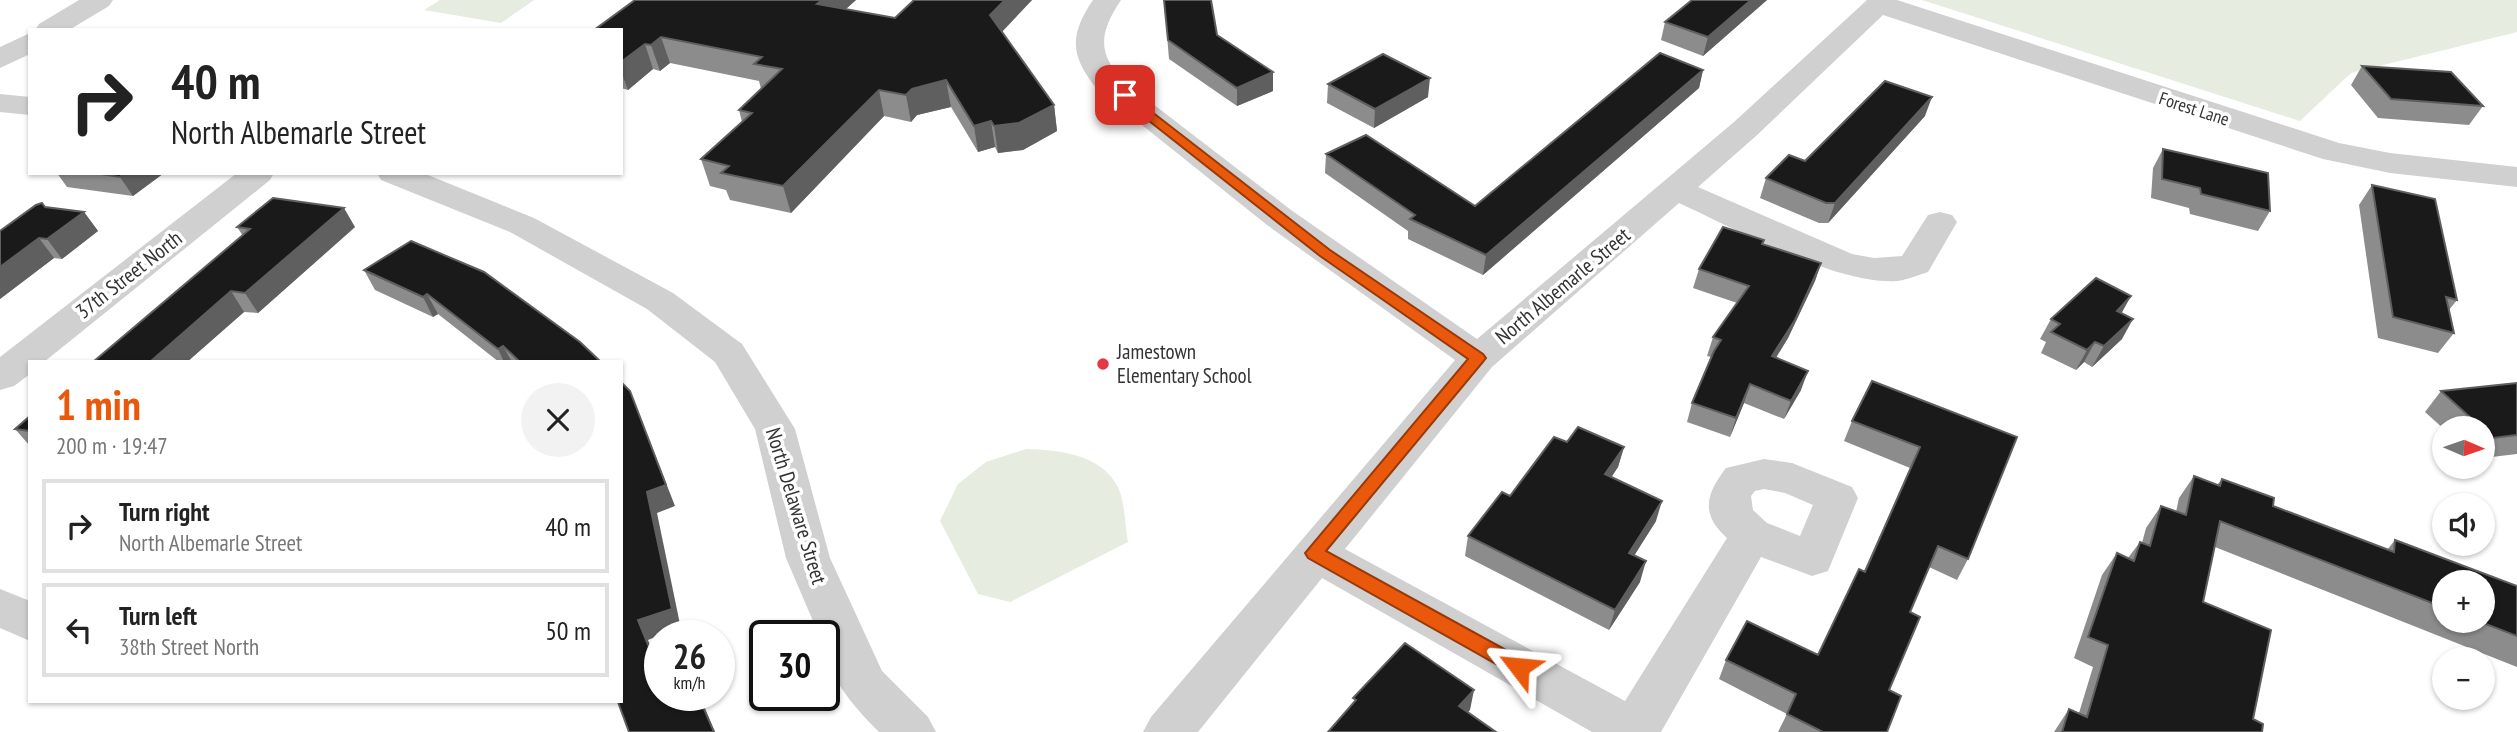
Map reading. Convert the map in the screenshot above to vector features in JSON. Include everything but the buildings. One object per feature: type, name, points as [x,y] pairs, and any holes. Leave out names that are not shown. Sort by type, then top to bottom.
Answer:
[{"type":"street","points":[[52,28],[99,0]]},
{"type":"street","points":[[1107,0],[1090,29],[1087,45],[1093,62],[1105,79],[1184,145],[1325,253],[1478,358]]},
{"type":"street","name":"North Albemarle Street","points":[[1168,732],[1478,358],[1745,129],[1881,2]]},
{"type":"street","name":"Forest Lane","points":[[1881,2],[2263,131],[2334,152],[2390,163],[2517,177]]},
{"type":"street","points":[[0,60],[28,42]]},
{"type":"street","points":[[0,103],[28,106]]},
{"type":"street","name":"37th Street North","points":[[0,377],[255,175]]},
{"type":"street","name":"North Delaware Street","points":[[398,175],[522,225],[660,301],[729,353],[775,429],[808,558],[864,685],[911,732]]},
{"type":"street","points":[[1675,190],[1843,263],[1874,268],[1898,270],[1915,264],[1940,222]]},
{"type":"street","points":[[1314,553],[1634,732],[1752,534]]},
{"type":"street","points":[[0,607],[28,621]]},
{"type":"shaded area","points":[[440,0],[534,0],[501,23],[424,10]]},
{"type":"shaded area","points":[[1922,0],[2517,0],[2517,32],[2351,73],[2300,121]]},
{"type":"shaded area","points":[[1026,449],[1078,456],[1101,467],[1111,476],[1120,493],[1128,542],[1010,602],[978,594],[940,521],[958,484],[986,462]]},
{"type":"place","name":"Jamestown Elementary School","points":[[1103,364]]},
{"type":"route","points":[[1125,95],[1184,145],[1325,253],[1478,358],[1314,553],[1519,667]]}]
